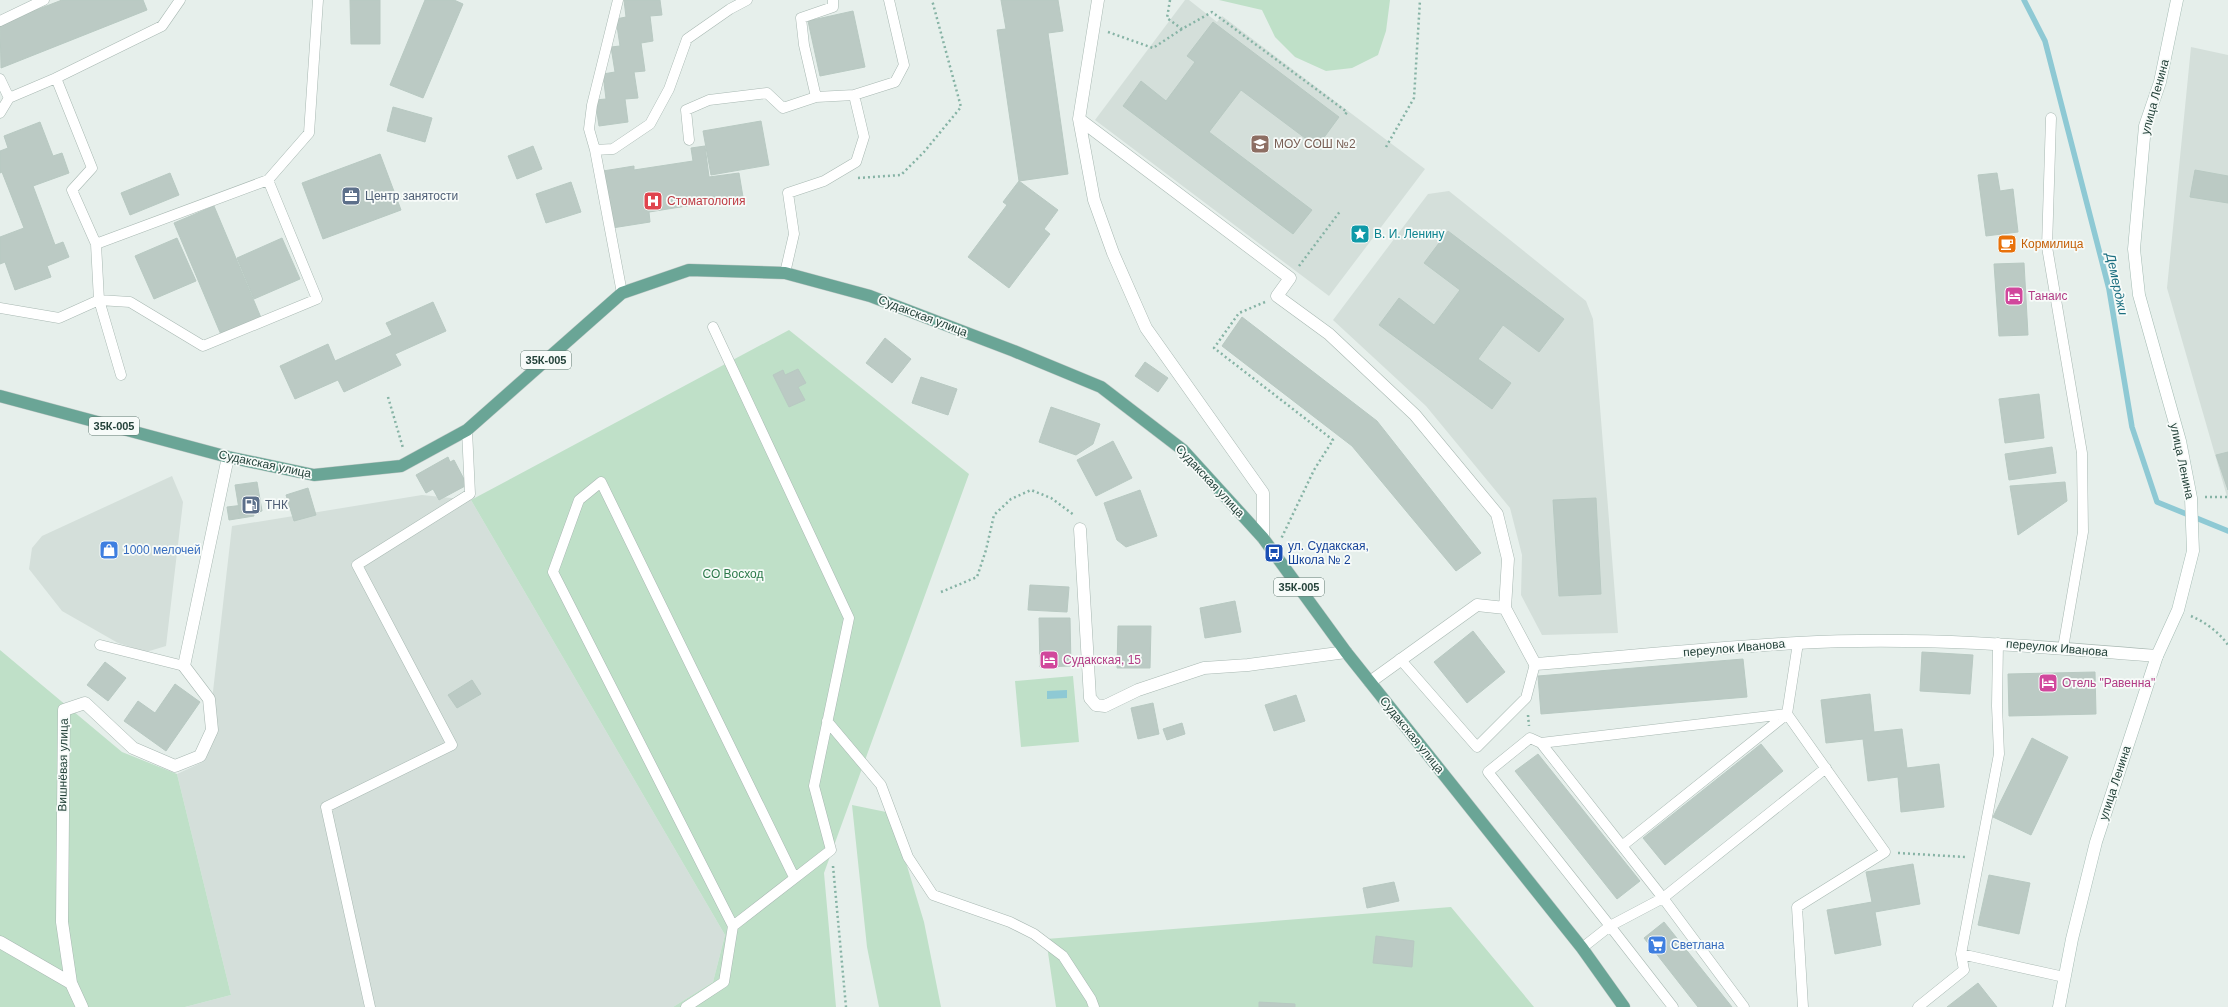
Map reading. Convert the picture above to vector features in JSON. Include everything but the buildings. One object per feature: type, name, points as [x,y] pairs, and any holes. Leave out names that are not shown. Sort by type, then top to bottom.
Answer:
[{"type":"main road","name":"Судакская улица","points":[[0,396],[228,457],[314,476],[401,466],[467,430],[622,294],[689,270],[785,273],[870,296],[1014,351],[1101,387],[1184,450],[1263,538],[1346,652],[1582,948],[1624,1007]]},
{"type":"street","points":[[1098,0],[1092,28],[1079,119],[1094,200],[1125,280],[1146,328],[1263,493],[1263,538]]},
{"type":"street","name":"улица Ленина","points":[[2059,1007],[2064,977],[2096,842],[2156,656],[2178,610],[2192,551],[2191,498],[2180,441],[2139,295],[2134,249],[2146,126],[2160,82],[2177,0]]},
{"type":"street","points":[[1079,119],[1290,278],[1277,296],[1329,334],[1415,415],[1497,514],[1508,559],[1505,608],[1535,664]]},
{"type":"street","points":[[184,666],[228,457]]},
{"type":"street","points":[[1080,529],[1090,698],[1096,705],[1104,706],[1138,690],[1204,668],[1248,665],[1346,652]]},
{"type":"street","points":[[1370,682],[1477,605],[1505,608]]},
{"type":"street","name":"переулок Иванова","points":[[1535,664],[1798,643],[1896,641],[1998,643],[2156,656]]},
{"type":"street","name":"Вишнёвая улица","points":[[82,1007],[71,983],[62,922],[64,710],[85,703],[133,748],[175,766],[200,756],[212,730],[210,699],[184,666]]},
{"type":"street","points":[[0,942],[71,983]]},
{"type":"lane","points":[[0,20],[44,0]]},
{"type":"lane","points":[[0,113],[9,98],[56,78],[162,26],[180,0]]},
{"type":"lane","points":[[96,244],[268,180],[309,134],[318,0]]},
{"type":"lane","points":[[618,0],[592,105],[589,129],[595,150],[622,294]]},
{"type":"lane","points":[[595,150],[613,149],[650,124],[669,89],[687,39],[730,9],[747,0]]},
{"type":"lane","points":[[816,97],[804,45],[801,18],[833,7],[833,0]]},
{"type":"lane","points":[[689,140],[686,110],[710,100],[767,93],[783,108],[816,97],[854,94],[895,82],[904,65],[889,0]]},
{"type":"lane","points":[[56,78],[92,168],[72,190],[96,244],[99,300],[120,375]]},
{"type":"lane","points":[[0,79],[9,98]]},
{"type":"lane","points":[[785,273],[794,234],[788,193],[824,182],[856,162],[864,137],[854,94]]},
{"type":"lane","points":[[2052,118],[2047,247],[2082,453],[2083,532],[2063,648]]},
{"type":"lane","points":[[0,308],[59,318],[99,300],[130,302],[203,346],[317,299],[268,180]]},
{"type":"lane","points":[[713,327],[848,618],[814,786],[831,850],[794,877],[733,926]]},
{"type":"lane","points":[[370,1007],[326,807],[452,745],[357,565],[470,494],[467,430]]},
{"type":"lane","points":[[686,1007],[724,982],[733,926],[553,572],[579,500],[601,482],[794,877]]},
{"type":"lane","points":[[1622,846],[1787,714],[1798,643]]},
{"type":"lane","points":[[1918,1007],[1964,970],[1961,954],[1999,754],[1997,706],[1998,643]]},
{"type":"lane","points":[[100,645],[184,666]]},
{"type":"lane","points":[[1400,659],[1477,747],[1526,698],[1535,664]]},
{"type":"lane","points":[[1540,744],[1787,714]]},
{"type":"lane","points":[[1787,714],[1885,852],[1797,907],[1803,1007]]},
{"type":"lane","points":[[828,721],[881,785],[908,857],[933,895],[1010,922],[1034,934],[1063,956],[1091,999],[1094,1007]]},
{"type":"lane","points":[[1673,1007],[1488,772],[1530,738],[1540,744],[1622,846],[1663,898],[1744,1007]]},
{"type":"lane","points":[[1582,948],[1610,926],[1663,898],[1826,768]]},
{"type":"lane","points":[[1961,954],[2064,977]]},
{"type":"path","points":[[854,179],[901,175],[924,152],[962,107],[932,0]]},
{"type":"path","points":[[1170,0],[1168,18],[1182,29]]},
{"type":"path","points":[[1386,147],[1414,98],[1420,0]]},
{"type":"path","points":[[1092,28],[1153,48],[1212,12],[1347,112],[1344,116]]},
{"type":"path","points":[[1290,278],[1341,210]]},
{"type":"path","points":[[1274,553],[1314,470],[1333,440],[1214,348],[1239,312],[1277,296]]},
{"type":"path","points":[[388,397],[404,452],[417,457]]},
{"type":"path","points":[[941,592],[977,577],[986,550],[994,515],[1011,499],[1031,490],[1051,498],[1077,518],[1080,529]]},
{"type":"path","points":[[2191,498],[2228,497]]},
{"type":"path","points":[[2178,610],[2200,620],[2222,636],[2228,645]]},
{"type":"path","points":[[831,850],[846,1007]]},
{"type":"path","points":[[1885,852],[1979,858]]},
{"type":"shaded area","name":"МОУ СОШ №2","points":[[1185,0],[1189,0],[1217,22],[1222,16],[1425,169],[1329,296],[1095,120]]},
{"type":"shaded area","points":[[2191,47],[2228,55],[2228,500],[2167,288]]},
{"type":"shaded area","points":[[1449,191],[1586,301],[1593,319],[1618,633],[1542,635],[1521,595],[1522,555],[1510,508],[1426,406],[1333,320],[1428,194]]},
{"type":"shaded area","points":[[172,476],[183,502],[166,646],[146,652],[118,643],[62,611],[29,569],[32,548],[42,536]]},
{"type":"shaded area","points":[[422,495],[471,500],[725,935],[713,982],[673,1007],[185,1007],[231,995],[177,774],[205,761],[232,526]]},
{"type":"green space","points":[[1219,0],[1390,0],[1386,31],[1378,55],[1352,68],[1326,71],[1295,57],[1275,37],[1262,10]]},
{"type":"green space","name":"СО Восход","points":[[789,330],[969,474],[824,873],[836,1007],[673,1007],[713,982],[725,935],[471,500]]},
{"type":"green space","points":[[0,650],[122,752],[177,774],[231,995],[185,1007],[0,1007]]},
{"type":"green space","points":[[1073,676],[1079,742],[1021,747],[1015,681]]},
{"type":"green space","points":[[852,805],[891,813],[924,922],[941,1007],[879,1007],[867,947]]},
{"type":"green space","points":[[1451,907],[1534,1007],[1056,1007],[1046,939]]},
{"type":"water","points":[[1067,690],[1067,698],[1047,699],[1047,691]]},
{"type":"waterway","name":"Демерджи","points":[[2024,0],[2045,41],[2109,289],[2132,427],[2157,502],[2228,531]]},
{"type":"place","name":"МОУ СОШ №2","points":[[1260,144]]},
{"type":"place","name":"Центр занятости","points":[[351,196]]},
{"type":"place","name":"Стоматология","points":[[653,201]]},
{"type":"place","name":"В. И. Ленину","points":[[1360,234]]},
{"type":"place","name":"Кормилица","points":[[2007,244]]},
{"type":"place","name":"Танаис","points":[[2014,296]]},
{"type":"place","name":"ТНК","points":[[251,505]]},
{"type":"place","name":"1000 мелочей","points":[[109,550]]},
{"type":"place","name":"ул. Судакская, Школа № 2","points":[[1274,553]]},
{"type":"place","name":"Судакская, 15","points":[[1049,660]]},
{"type":"place","name":"Отель \"Равенна\"","points":[[2048,683]]},
{"type":"place","name":"Светлана","points":[[1657,945]]}]
